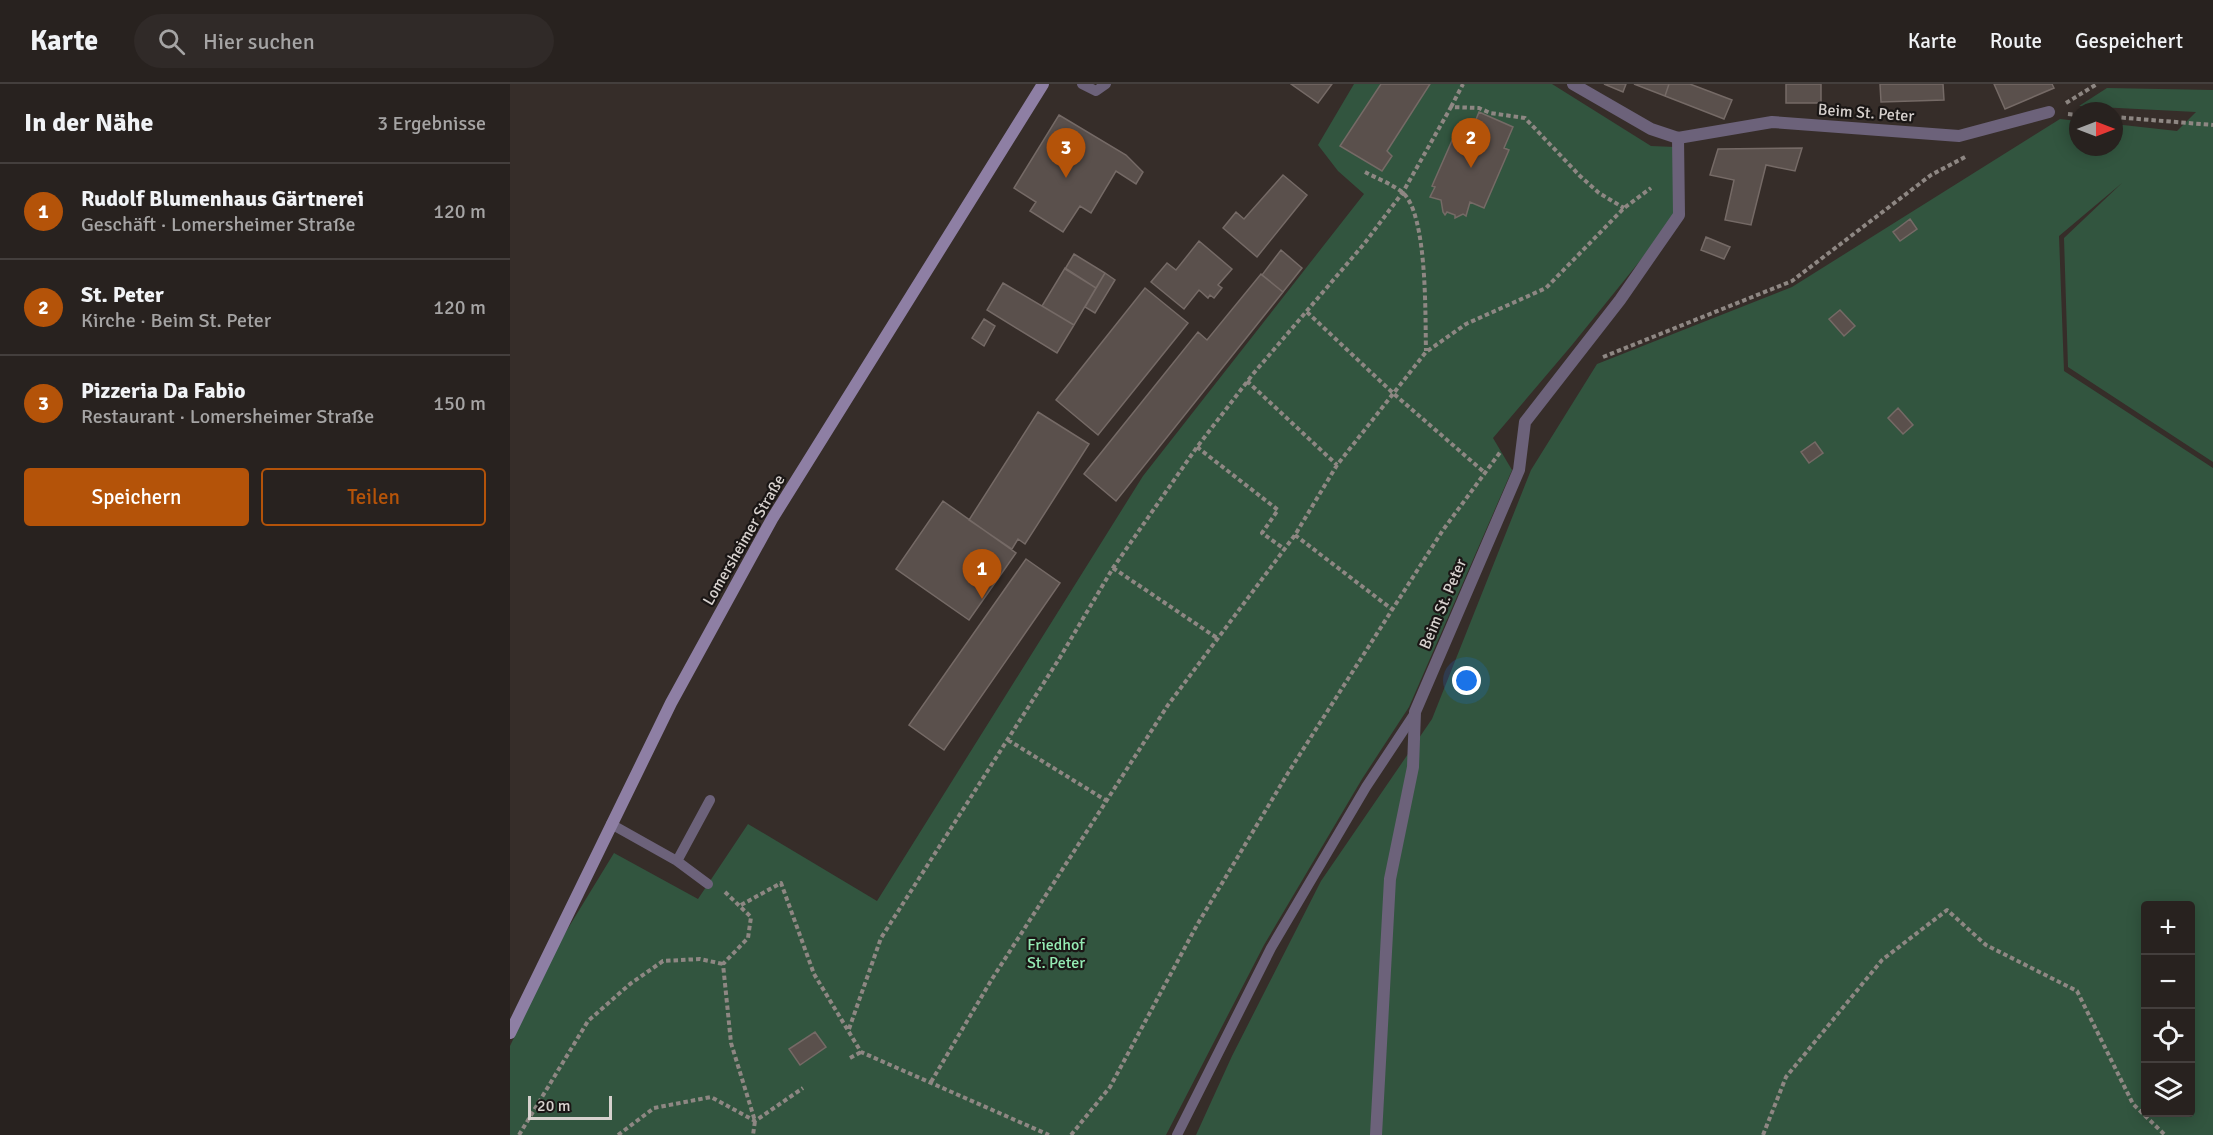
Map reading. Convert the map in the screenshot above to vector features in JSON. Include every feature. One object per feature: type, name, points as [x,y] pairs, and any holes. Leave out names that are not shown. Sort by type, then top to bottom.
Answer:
[{"type":"street","name":"Lomersheimer Straße","points":[[510,1033],[671,704],[772,519],[1043,84]]},
{"type":"street","name":"Beim St. Peter","points":[[1573,84],[1652,129],[1678,138],[1772,122],[1959,136],[2049,112]]},
{"type":"street","name":"Beim St. Peter","points":[[1376,1135],[1390,879],[1413,767],[1415,712],[1519,470],[1525,422],[1620,300],[1679,214],[1678,138]]},
{"type":"lane","points":[[1082,84],[1096,91],[1106,84]]},
{"type":"lane","points":[[1177,1135],[1270,948],[1366,787],[1415,712]]},
{"type":"lane","points":[[677,861],[710,800]]},
{"type":"lane","points":[[611,824],[677,861],[708,884]]},
{"type":"path","points":[[849,1029],[881,938],[1008,740],[1113,568],[1197,447],[1247,381],[1307,312],[1403,192],[1463,84]]},
{"type":"path","points":[[2049,112],[2097,84]]},
{"type":"path","points":[[1451,107],[1479,108],[1490,113],[1524,118],[1580,176],[1599,193],[1624,208]]},
{"type":"path","points":[[2123,118],[2213,125]]},
{"type":"path","points":[[1597,359],[1792,281],[1931,176],[1970,154]]},
{"type":"path","points":[[1365,172],[1403,192],[1417,221],[1423,264],[1426,352]]},
{"type":"path","points":[[931,1082],[992,979],[1168,705],[1283,548],[1295,535],[1337,465],[1426,352],[1466,324],[1546,288],[1624,208],[1651,188]]},
{"type":"path","points":[[1071,1135],[1110,1087],[1197,925],[1288,773],[1443,530],[1484,472],[1394,394],[1307,312]]},
{"type":"path","points":[[1247,381],[1337,465]]},
{"type":"path","points":[[1197,447],[1278,510],[1262,533],[1283,548]]},
{"type":"path","points":[[1295,535],[1393,610]]},
{"type":"path","points":[[1113,568],[1217,638]]},
{"type":"path","points":[[1008,740],[1107,801]]},
{"type":"path","points":[[741,905],[781,883],[814,974],[861,1052],[1049,1135]]},
{"type":"path","points":[[708,884],[720,888],[741,905],[751,917],[748,938],[723,964]]},
{"type":"path","points":[[1763,1135],[1786,1077],[1793,1068],[1882,960],[1947,910],[1986,945],[2077,991],[2133,1104],[2165,1135]]},
{"type":"path","points":[[519,1135],[588,1021],[630,984],[663,961],[700,959],[723,964]]},
{"type":"path","points":[[723,964],[732,1043],[755,1120],[753,1135]]},
{"type":"path","points":[[850,1058],[861,1052]]},
{"type":"path","points":[[755,1120],[802,1088]]},
{"type":"path","points":[[618,1135],[654,1108],[711,1097],[755,1120]]},
{"type":"green space","name":"Friedhof St. Peter","points":[[1354,84],[1552,84],[1651,146],[1675,147],[1677,215],[1493,438],[1512,470],[1409,707],[1362,779],[1264,945],[1166,1135],[510,1135],[510,1046],[559,943],[614,853],[698,899],[748,824],[877,901],[1143,476],[1364,194],[1338,171],[1318,145]]},
{"type":"green space","points":[[2107,88],[2213,90],[2213,462],[2068,367],[2064,238],[2122,183],[2059,236],[2064,371],[2213,468],[2213,1135],[1196,1135],[1232,1056],[1321,881],[1432,719],[1531,470],[1597,364],[1792,287],[2060,119],[2069,120],[2069,156],[2123,156],[2123,125],[2177,131],[2196,112],[2123,108],[2123,102],[2085,102]]},
{"type":"building","points":[[1291,84],[1332,84],[1318,103]]},
{"type":"building","points":[[1381,84],[1430,84],[1387,151],[1392,156],[1382,171],[1340,146]]},
{"type":"building","points":[[1604,84],[1626,84],[1623,92]]},
{"type":"building","points":[[1634,84],[1669,84],[1665,96]]},
{"type":"building","points":[[1669,84],[1690,84],[1732,100],[1724,119],[1665,96]]},
{"type":"building","points":[[1786,84],[1821,84],[1821,103],[1786,103]]},
{"type":"building","points":[[1880,84],[1943,84],[1944,100],[1881,102]]},
{"type":"building","points":[[1994,84],[2052,84],[2054,88],[2005,109]]},
{"type":"building","points":[[1479,112],[1513,127],[1504,148],[1509,150],[1484,208],[1470,202],[1466,216],[1463,214],[1455,218],[1455,215],[1447,212],[1445,215],[1441,200],[1430,197],[1435,187],[1432,186],[1458,127],[1471,132]]},
{"type":"building","points":[[1059,115],[1126,155],[1143,172],[1136,184],[1116,171],[1091,213],[1080,206],[1063,232],[1030,211],[1036,202],[1014,188]]},
{"type":"building","points":[[1802,148],[1795,171],[1766,165],[1751,225],[1725,220],[1734,180],[1710,175],[1718,149]]},
{"type":"building","points":[[1283,175],[1307,195],[1257,257],[1223,228],[1236,212],[1244,219]]},
{"type":"building","points":[[1910,219],[1917,229],[1900,241],[1893,232]]},
{"type":"building","points":[[1706,237],[1730,247],[1724,259],[1701,250]]},
{"type":"building","points":[[1199,241],[1232,269],[1218,285],[1222,288],[1214,298],[1210,295],[1208,298],[1199,290],[1184,309],[1151,282],[1167,263],[1176,270]]},
{"type":"building","points":[[1281,250],[1302,268],[1283,292],[1262,275]]},
{"type":"building","points":[[1074,254],[1105,273],[1096,288],[1065,269]]},
{"type":"building","points":[[1065,268],[1096,288],[1074,325],[1042,306]]},
{"type":"building","points":[[1105,273],[1115,280],[1095,313],[1085,307]]},
{"type":"building","points":[[1261,274],[1283,292],[1116,501],[1084,474],[1198,332],[1207,340]]},
{"type":"building","points":[[1003,283],[1074,325],[1057,353],[987,310]]},
{"type":"building","points":[[1145,288],[1188,323],[1098,435],[1056,400]]},
{"type":"building","points":[[1840,310],[1855,326],[1844,336],[1829,319]]},
{"type":"building","points":[[984,319],[995,326],[984,346],[972,338]]},
{"type":"building","points":[[1898,408],[1913,425],[1903,434],[1888,418]]},
{"type":"building","points":[[1038,412],[1089,444],[1025,544],[1018,539],[1012,549],[969,520]]},
{"type":"building","points":[[1815,442],[1823,453],[1809,463],[1801,452]]},
{"type":"building","points":[[943,501],[1016,553],[969,620],[896,569]]},
{"type":"building","points":[[1026,559],[1060,583],[944,750],[909,725]]},
{"type":"building","points":[[815,1032],[826,1047],[800,1065],[789,1049]]},
{"type":"place","name":"St. Peter","points":[[1471,168]]},
{"type":"place","name":"Pizzeria Da Fabio","points":[[1066,178]]},
{"type":"place","name":"Rudolf Blumenhaus Gärtnerei","points":[[982,599]]}]
